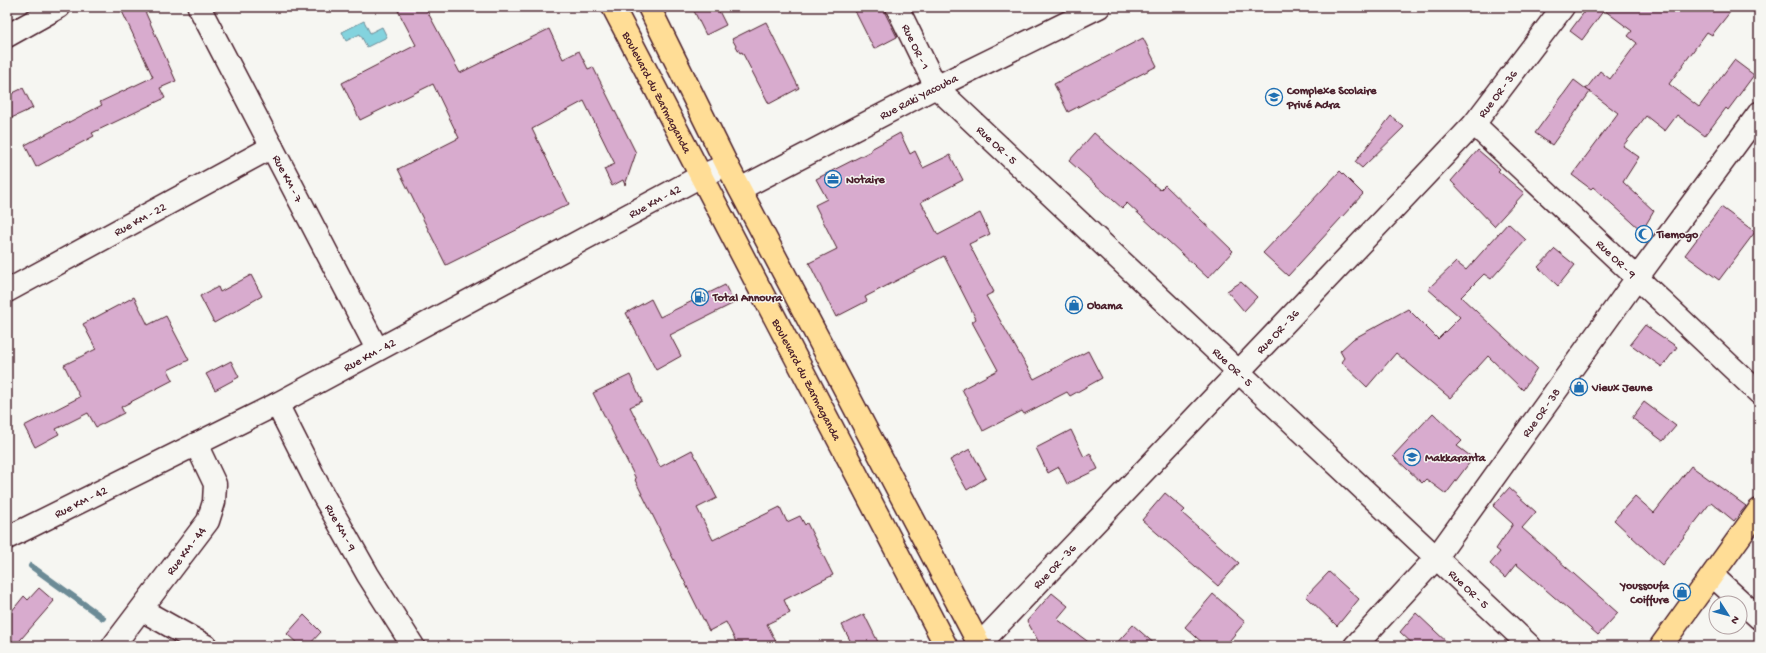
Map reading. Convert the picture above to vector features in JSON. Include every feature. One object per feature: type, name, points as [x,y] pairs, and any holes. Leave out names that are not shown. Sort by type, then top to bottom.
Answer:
[{"type":"main road","name":"Boulevard du Zarmaganda","points":[[614,7],[946,646]]},
{"type":"main road","points":[[649,7],[727,165],[979,645]]},
{"type":"main road","points":[[1661,646],[1713,576],[1759,510]]},
{"type":"street","points":[[7,36],[59,7]]},
{"type":"street","name":"Rue KM - 7","points":[[199,7],[376,349]]},
{"type":"street","name":"Rue OR - 1","points":[[897,7],[936,87]]},
{"type":"street","name":"Rue Raki Yacouba","points":[[740,189],[936,87],[1099,7]]},
{"type":"street","name":"Rue OR - 36","points":[[979,645],[1474,124],[1563,7]]},
{"type":"street","name":"Rue OR - 5","points":[[936,87],[1530,646]]},
{"type":"street","name":"Rue OR - 38","points":[[1355,646],[1436,558],[1637,278],[1759,113]]},
{"type":"street","name":"Rue OR - 9","points":[[1474,124],[1759,393]]},
{"type":"street","name":"Rue KM - 22","points":[[7,291],[272,147]]},
{"type":"street","name":"Rue KM - 42","points":[[7,538],[278,404],[376,349],[701,176],[727,165]]},
{"type":"street","name":"Rue KM - 9","points":[[278,404],[323,495],[368,575],[413,646]]},
{"type":"street","name":"Rue KM - 44","points":[[113,646],[142,610],[208,521],[214,502],[216,484],[196,444]]},
{"type":"street","points":[[1713,576],[1759,618]]},
{"type":"street","points":[[142,610],[206,646]]},
{"type":"water","points":[[364,21],[370,33],[382,27],[387,37],[367,47],[360,34],[346,41],[342,32]]},
{"type":"building","points":[[120,7],[143,7],[176,81],[160,88],[165,98],[92,133],[94,136],[36,167],[25,145],[102,105],[100,102],[153,77]]},
{"type":"building","points":[[396,7],[425,7],[460,73],[549,29],[563,59],[579,51],[588,69],[593,67],[636,153],[625,185],[623,180],[612,186],[604,169],[615,164],[584,101],[532,129],[569,204],[446,265],[398,169],[459,138],[433,84],[360,120],[342,83],[416,45]]},
{"type":"building","points":[[692,7],[717,7],[726,25],[706,35]]},
{"type":"building","points":[[853,7],[882,7],[897,37],[874,49]]},
{"type":"building","points":[[1588,7],[1734,7],[1712,35],[1707,32],[1669,84],[1699,107],[1734,60],[1754,75],[1728,110],[1726,108],[1705,136],[1677,115],[1665,131],[1646,116],[1623,146],[1639,157],[1623,182],[1654,211],[1642,231],[1593,187],[1591,189],[1572,175],[1618,113],[1586,89],[1600,71],[1610,79],[1637,43],[1628,36],[1632,31],[1604,10],[1582,40],[1570,31]]},
{"type":"building","points":[[766,22],[799,88],[769,104],[742,52],[740,53],[732,39]]},
{"type":"building","points":[[1143,38],[1157,66],[1068,112],[1054,84]]},
{"type":"building","points":[[1574,80],[1590,92],[1552,145],[1535,133]]},
{"type":"building","points":[[23,88],[33,108],[7,120],[7,96]]},
{"type":"building","points":[[1391,116],[1404,127],[1362,168],[1355,162]]},
{"type":"building","points":[[900,133],[910,154],[915,151],[923,168],[950,155],[963,180],[921,202],[938,235],[980,213],[990,234],[969,244],[994,292],[986,296],[1034,379],[1088,351],[1102,378],[1070,396],[1067,392],[1024,414],[1022,411],[983,431],[962,389],[998,370],[972,322],[976,319],[944,256],[865,297],[867,301],[836,317],[809,263],[837,249],[815,205],[827,199],[816,179],[871,151],[871,149]]},
{"type":"building","points":[[1094,133],[1160,190],[1165,185],[1233,251],[1208,278],[1127,203],[1122,208],[1069,161]]},
{"type":"building","points":[[1478,150],[1500,169],[1498,171],[1524,193],[1494,226],[1451,181]]},
{"type":"building","points":[[1340,171],[1363,194],[1288,276],[1263,253]]},
{"type":"building","points":[[1721,207],[1755,232],[1719,280],[1685,255]]},
{"type":"building","points":[[1508,223],[1526,240],[1491,279],[1484,274],[1461,297],[1537,368],[1523,390],[1488,356],[1450,398],[1396,353],[1367,387],[1341,362],[1344,358],[1340,351],[1353,339],[1408,309],[1438,339],[1460,317],[1428,289],[1456,262],[1466,270]]},
{"type":"building","points":[[1555,249],[1575,265],[1558,286],[1538,267]]},
{"type":"building","points":[[251,275],[262,296],[214,323],[200,296],[218,287],[220,292]]},
{"type":"building","points":[[1241,282],[1257,297],[1244,311],[1227,291]]},
{"type":"building","points":[[725,285],[734,303],[670,335],[681,356],[656,370],[626,313],[651,299],[660,317]]},
{"type":"building","points":[[134,297],[148,325],[166,316],[189,360],[168,370],[173,380],[121,407],[124,413],[96,427],[88,413],[56,429],[59,434],[35,447],[24,426],[80,397],[64,365],[96,349],[83,324]]},
{"type":"building","points":[[1645,325],[1677,347],[1662,367],[1630,344]]},
{"type":"building","points":[[231,361],[239,377],[215,390],[206,374]]},
{"type":"building","points":[[630,375],[642,401],[630,407],[660,467],[692,450],[717,498],[697,508],[713,540],[780,507],[787,522],[800,516],[805,525],[807,523],[833,575],[784,600],[790,613],[767,624],[778,646],[738,646],[726,622],[709,631],[593,393]]},
{"type":"building","points":[[1644,402],[1676,426],[1663,441],[1632,418]]},
{"type":"building","points":[[1433,413],[1462,441],[1457,446],[1473,458],[1446,494],[1426,479],[1422,483],[1393,456]]},
{"type":"building","points":[[1071,430],[1084,457],[1090,453],[1098,469],[1067,484],[1059,467],[1048,473],[1036,448]]},
{"type":"building","points":[[970,449],[986,478],[967,490],[950,460]]},
{"type":"building","points":[[1691,466],[1746,506],[1734,521],[1711,502],[1662,565],[1614,520],[1635,496],[1654,513]]},
{"type":"building","points":[[1509,488],[1536,512],[1522,528],[1618,613],[1598,635],[1516,564],[1505,578],[1490,564],[1500,552],[1496,549],[1513,524],[1493,506]]},
{"type":"building","points":[[1165,493],[1185,510],[1182,513],[1239,563],[1218,586],[1142,520]]},
{"type":"building","points":[[1329,572],[1359,599],[1337,626],[1306,596]]},
{"type":"building","points":[[39,588],[54,601],[15,646],[7,646],[7,617],[24,596],[28,600]]},
{"type":"building","points":[[1052,593],[1068,606],[1057,619],[1094,646],[1041,646],[1027,621]]},
{"type":"building","points":[[1213,594],[1245,622],[1225,646],[1206,646],[1185,627]]},
{"type":"building","points":[[1416,613],[1451,646],[1415,646],[1400,632]]},
{"type":"building","points":[[864,614],[880,646],[853,646],[842,625]]},
{"type":"building","points":[[304,615],[321,632],[308,646],[300,646],[287,634]]},
{"type":"building","points":[[1133,625],[1157,646],[1114,646]]},
{"type":"waterway","points":[[31,566],[103,618]]},
{"type":"place","name":"Complexe Scolaire Privé Adra","points":[[1274,97]]},
{"type":"place","name":"Notaire","points":[[833,179]]},
{"type":"place","name":"Tiemogo","points":[[1644,234]]},
{"type":"place","name":"Total Annoura","points":[[700,297]]},
{"type":"place","name":"Obama","points":[[1074,305]]},
{"type":"place","name":"Vieux Jeune","points":[[1579,387]]},
{"type":"place","name":"Makkaranta","points":[[1412,457]]},
{"type":"place","name":"Youssoufa Coiffure","points":[[1682,592]]}]
